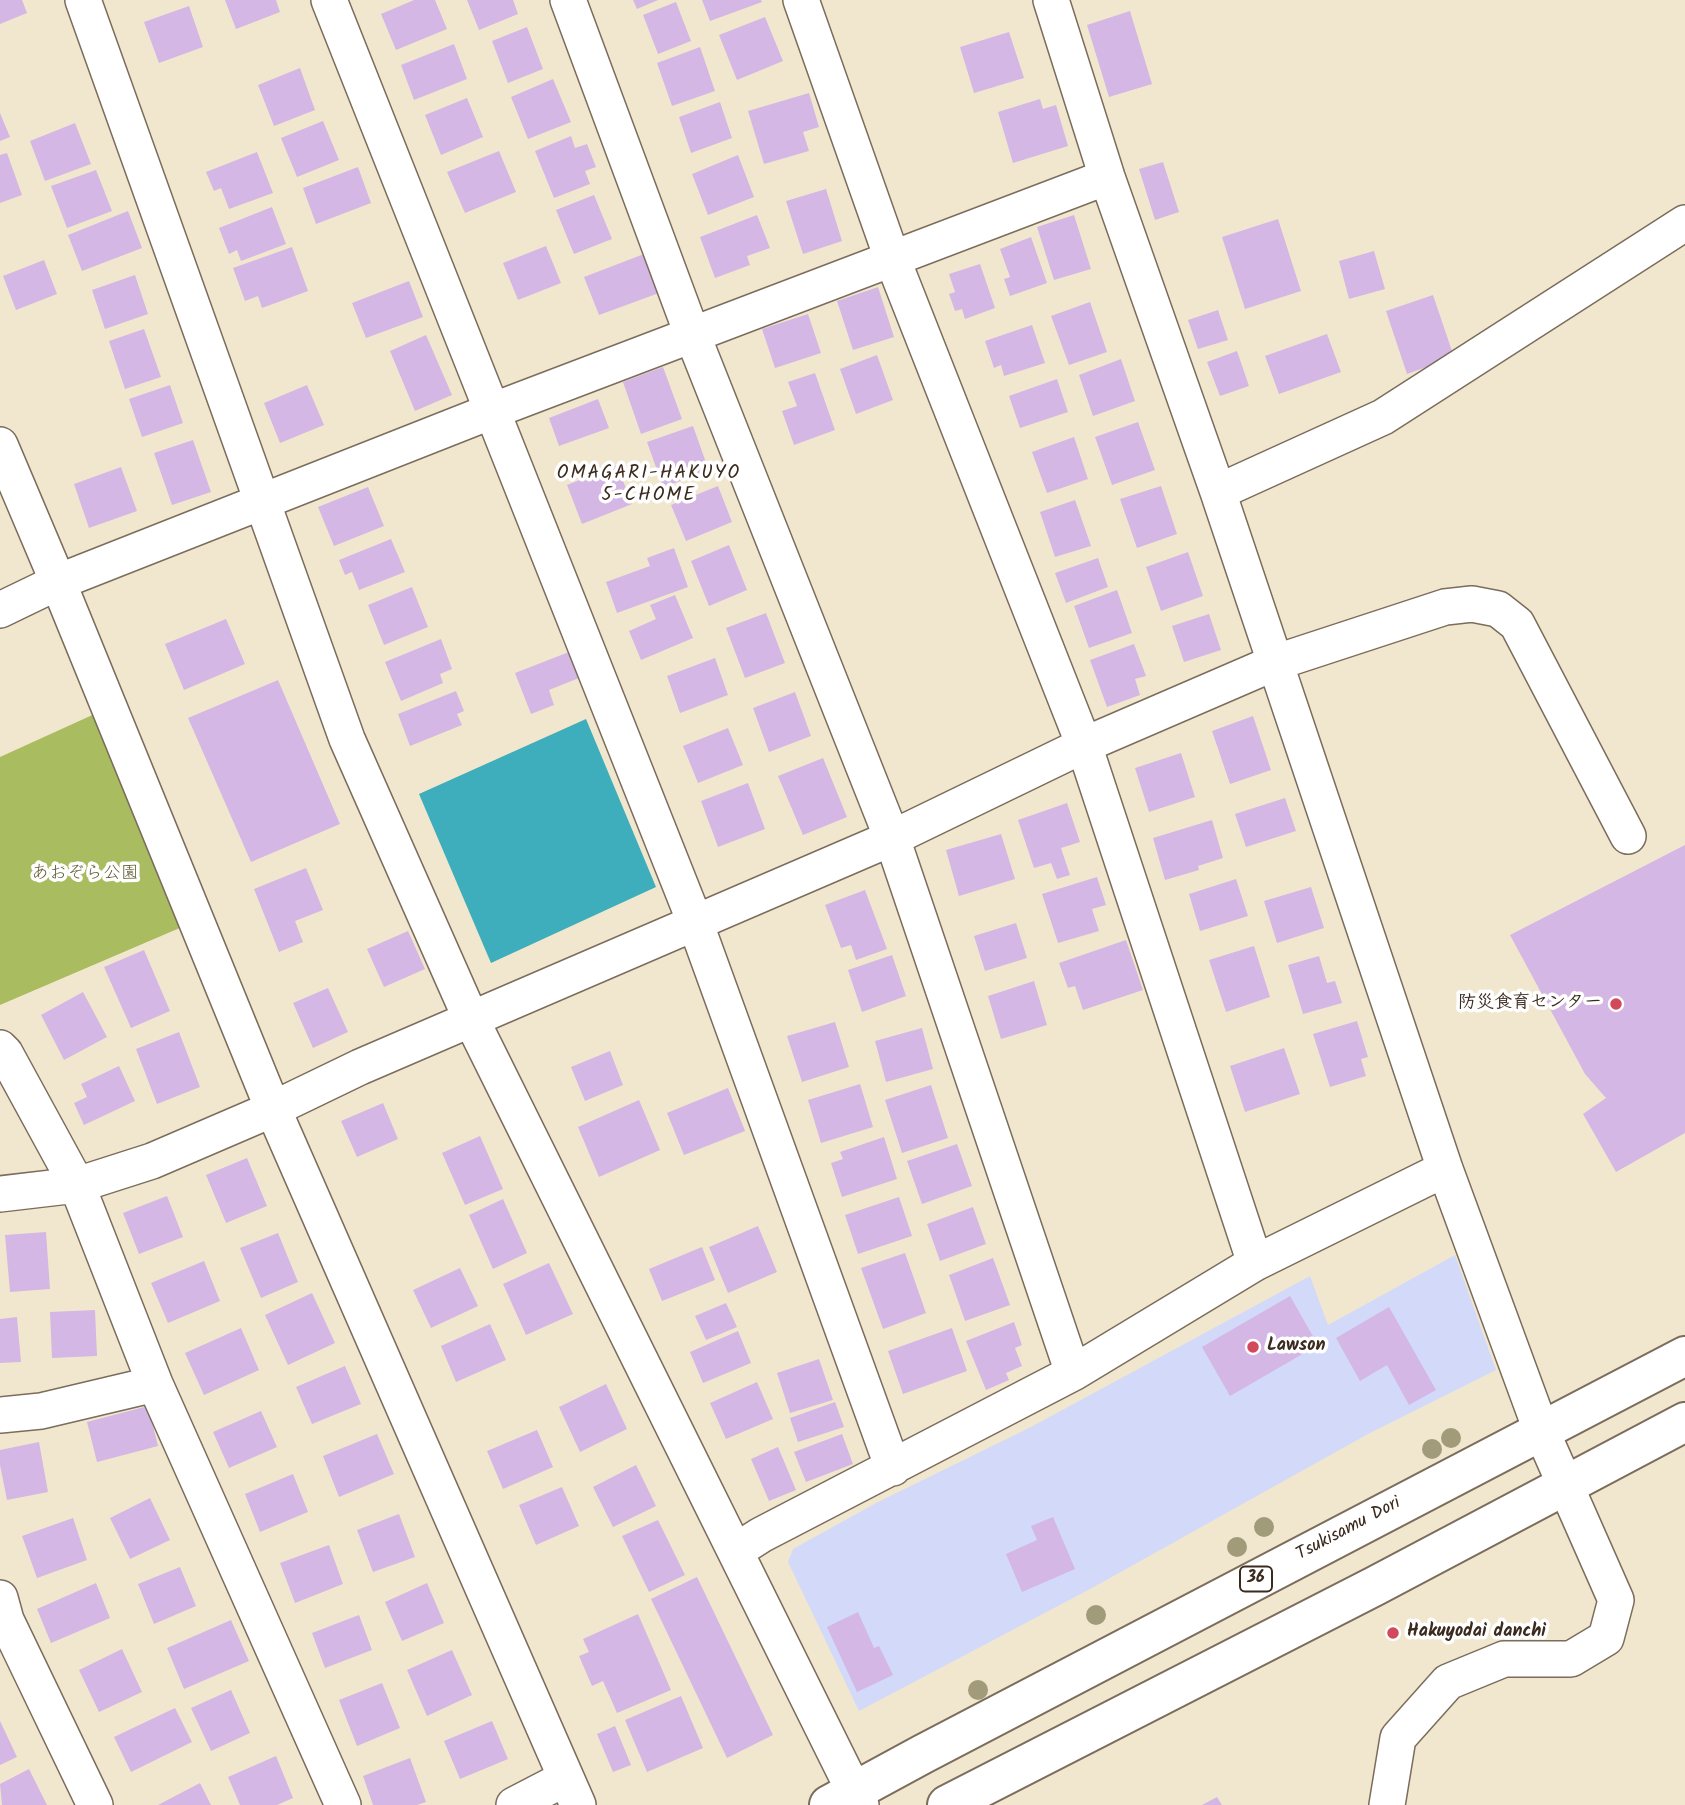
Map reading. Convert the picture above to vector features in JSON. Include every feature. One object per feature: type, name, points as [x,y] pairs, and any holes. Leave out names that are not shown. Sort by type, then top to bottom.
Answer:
[{"type":"highway","name":"Tsukisamu Dori","points":[[848,1801],[1541,1430],[1685,1356]]},
{"type":"highway","points":[[947,1805],[1375,1586],[1685,1422]]},
{"type":"street","points":[[83,0],[347,738],[471,1019],[736,1551],[848,1801]]},
{"type":"street","points":[[329,0],[695,922],[893,1468]]},
{"type":"street","points":[[568,0],[692,334],[892,838],[1073,1373]]},
{"type":"street","points":[[800,0],[892,258],[1084,745],[1255,1263]]},
{"type":"street","points":[[1051,0],[1107,177],[1218,492],[1445,1169],[1541,1430],[1616,1600],[1605,1638],[1571,1659],[1504,1659],[1448,1682],[1398,1738],[1387,1805]]},
{"type":"street","points":[[0,610],[58,582],[261,501],[1107,177]]},
{"type":"street","points":[[1218,492],[1383,417],[1685,223]]},
{"type":"street","points":[[0,445],[273,1109],[572,1792],[514,1805]]},
{"type":"street","points":[[0,1194],[77,1185],[152,1161],[273,1109],[360,1067],[892,838],[1084,745],[1274,663],[1445,607],[1472,604],[1497,609],[1517,624],[1628,836]]},
{"type":"street","points":[[0,1048],[77,1185],[155,1384],[343,1805]]},
{"type":"street","points":[[736,1551],[761,1535],[1073,1373],[1255,1263],[1445,1169]]},
{"type":"street","points":[[0,1415],[41,1411],[155,1384]]},
{"type":"street","points":[[0,1598],[6,1620],[95,1805]]},
{"type":"shaded area","points":[[1455,1255],[1496,1370],[1368,1434],[1092,1588],[859,1711],[788,1562],[793,1549],[876,1503],[1029,1428],[1310,1276],[1328,1325]]},
{"type":"green space","name":"あおぞら公園","points":[[110,707],[196,921],[0,1005],[0,757]]},
{"type":"water","points":[[586,719],[656,887],[491,963],[419,794]]},
{"type":"building","points":[[0,0],[22,0],[27,13],[0,24]]},
{"type":"building","points":[[225,0],[276,0],[280,12],[236,29]]},
{"type":"building","points":[[414,0],[435,0],[447,29],[396,50],[381,14]]},
{"type":"building","points":[[467,0],[513,0],[518,14],[479,30]]},
{"type":"building","points":[[633,0],[658,0],[637,9]]},
{"type":"building","points":[[702,0],[761,0],[762,2],[710,21]]},
{"type":"building","points":[[676,2],[691,41],[658,54],[643,15]]},
{"type":"building","points":[[189,6],[203,47],[159,63],[144,22]]},
{"type":"building","points":[[1130,11],[1152,84],[1109,97],[1087,25]]},
{"type":"building","points":[[765,17],[783,61],[737,80],[719,35]]},
{"type":"building","points":[[527,27],[543,69],[508,83],[492,41]]},
{"type":"building","points":[[1009,32],[1024,78],[974,93],[960,47]]},
{"type":"building","points":[[454,44],[467,79],[414,100],[401,65]]},
{"type":"building","points":[[700,47],[715,91],[672,106],[657,63]]},
{"type":"building","points":[[300,68],[315,110],[274,126],[258,85]]},
{"type":"building","points":[[553,79],[571,122],[528,139],[511,97]]},
{"type":"building","points":[[809,93],[819,127],[803,132],[809,151],[764,164],[748,111]]},
{"type":"building","points":[[467,98],[483,137],[441,155],[425,115]]},
{"type":"building","points":[[1040,99],[1043,109],[1056,105],[1068,146],[1013,163],[998,112]]},
{"type":"building","points":[[720,102],[732,138],[691,153],[679,117]]},
{"type":"building","points":[[0,113],[10,137],[0,141]]},
{"type":"building","points":[[323,121],[339,160],[297,177],[281,138]]},
{"type":"building","points":[[75,123],[91,164],[45,181],[30,141]]},
{"type":"building","points":[[571,136],[575,148],[587,144],[596,167],[585,171],[590,184],[554,198],[535,151]]},
{"type":"building","points":[[499,151],[516,192],[465,213],[447,172]]},
{"type":"building","points":[[257,152],[273,193],[229,209],[221,188],[214,191],[206,172]]},
{"type":"building","points":[[7,153],[22,195],[0,203],[0,155]]},
{"type":"building","points":[[738,155],[754,197],[708,215],[692,174]]},
{"type":"building","points":[[1163,162],[1179,212],[1155,220],[1139,169]]},
{"type":"building","points":[[358,167],[371,203],[316,224],[303,188]]},
{"type":"building","points":[[96,170],[112,211],[67,228],[51,186]]},
{"type":"building","points":[[826,189],[842,241],[803,254],[786,201]]},
{"type":"building","points":[[594,195],[612,239],[574,254],[556,210]]},
{"type":"building","points":[[272,207],[286,244],[241,261],[237,250],[229,254],[219,228]]},
{"type":"building","points":[[128,211],[142,248],[82,271],[68,235]]},
{"type":"building","points":[[757,215],[770,248],[747,256],[750,265],[715,278],[700,237]]},
{"type":"building","points":[[1074,215],[1091,269],[1054,280],[1037,227]]},
{"type":"building","points":[[1278,219],[1301,291],[1245,309],[1222,237]]},
{"type":"building","points":[[1031,237],[1047,283],[1010,296],[1004,279],[1010,277],[1000,249]]},
{"type":"building","points":[[546,246],[561,283],[518,300],[503,263]]},
{"type":"building","points":[[292,247],[308,291],[262,308],[258,296],[245,301],[233,268]]},
{"type":"building","points":[[1374,251],[1385,289],[1349,299],[1339,261]]},
{"type":"building","points":[[644,254],[659,293],[599,315],[584,277]]},
{"type":"building","points":[[44,260],[57,294],[16,310],[3,276]]},
{"type":"building","points":[[980,264],[995,308],[965,319],[962,309],[955,311],[949,294],[955,292],[949,274]]},
{"type":"building","points":[[135,275],[148,314],[105,329],[92,290]]},
{"type":"building","points":[[409,281],[423,317],[366,338],[352,303]]},
{"type":"building","points":[[878,287],[894,337],[853,350],[837,301]]},
{"type":"building","points":[[1433,295],[1454,357],[1407,374],[1386,311]]},
{"type":"building","points":[[1090,302],[1107,352],[1069,365],[1051,316]]},
{"type":"building","points":[[1218,310],[1228,340],[1198,349],[1188,320]]},
{"type":"building","points":[[808,314],[821,353],[775,368],[762,329]]},
{"type":"building","points":[[1032,325],[1045,363],[1004,376],[1001,365],[994,368],[985,341]]},
{"type":"building","points":[[144,329],[161,377],[125,389],[109,341]]},
{"type":"building","points":[[1327,334],[1341,372],[1279,394],[1265,356]]},
{"type":"building","points":[[426,335],[452,395],[415,411],[390,351]]},
{"type":"building","points":[[1237,351],[1249,386],[1220,396],[1207,362]]},
{"type":"building","points":[[877,355],[893,400],[856,414],[840,369]]},
{"type":"building","points":[[1121,359],[1135,401],[1093,416],[1079,375]]},
{"type":"building","points":[[663,367],[682,419],[641,434],[623,382]]},
{"type":"building","points":[[815,373],[835,430],[794,445],[782,411],[797,406],[788,382]]},
{"type":"building","points":[[1057,379],[1068,412],[1020,428],[1009,396]]},
{"type":"building","points":[[170,385],[183,423],[142,437],[129,399]]},
{"type":"building","points":[[307,385],[324,425],[280,443],[264,403]]},
{"type":"building","points":[[598,399],[609,428],[559,446],[549,418]]},
{"type":"building","points":[[1138,422],[1155,470],[1112,485],[1095,437]]},
{"type":"building","points":[[693,426],[709,471],[663,487],[647,442]]},
{"type":"building","points":[[1074,437],[1088,479],[1047,493],[1032,452]]},
{"type":"building","points":[[193,440],[211,492],[172,505],[154,453]]},
{"type":"building","points":[[617,465],[632,504],[582,524],[567,485]]},
{"type":"building","points":[[121,467],[137,511],[89,528],[74,484]]},
{"type":"building","points":[[718,486],[732,522],[686,541],[671,505]]},
{"type":"building","points":[[1161,486],[1177,534],[1137,548],[1120,499]]},
{"type":"building","points":[[368,487],[384,526],[334,546],[318,507]]},
{"type":"building","points":[[1075,500],[1091,546],[1055,557],[1040,512]]},
{"type":"building","points":[[391,539],[405,572],[359,590],[352,572],[345,575],[339,560]]},
{"type":"building","points":[[729,545],[747,590],[709,606],[691,561]]},
{"type":"building","points":[[674,548],[688,587],[617,613],[606,582],[650,566],[647,558]]},
{"type":"building","points":[[1188,552],[1203,596],[1161,611],[1146,567]]},
{"type":"building","points":[[1098,558],[1108,587],[1066,603],[1055,573]]},
{"type":"building","points":[[412,587],[428,627],[384,645],[368,605]]},
{"type":"building","points":[[1117,590],[1132,633],[1089,648],[1074,606]]},
{"type":"building","points":[[675,595],[693,638],[641,660],[629,631],[656,619],[650,605]]},
{"type":"building","points":[[766,613],[785,663],[745,678],[726,628]]},
{"type":"building","points":[[1209,614],[1221,650],[1184,662],[1172,626]]},
{"type":"building","points":[[226,619],[245,664],[184,690],[165,644]]},
{"type":"building","points":[[441,639],[452,669],[440,674],[443,683],[401,701],[385,662]]},
{"type":"building","points":[[1134,644],[1146,676],[1135,679],[1140,695],[1107,707],[1090,660]]},
{"type":"building","points":[[569,652],[579,678],[549,690],[554,705],[531,714],[515,673]]},
{"type":"building","points":[[715,658],[728,695],[680,713],[667,676]]},
{"type":"building","points":[[278,680],[340,824],[251,862],[188,718]]},
{"type":"building","points":[[456,691],[464,711],[457,714],[462,725],[410,746],[398,714]]},
{"type":"building","points":[[795,692],[811,736],[769,752],[753,708]]},
{"type":"building","points":[[1253,716],[1271,770],[1230,784],[1212,731]]},
{"type":"building","points":[[728,728],[743,765],[698,783],[683,746]]},
{"type":"building","points":[[1181,753],[1195,797],[1149,812],[1135,768]]},
{"type":"building","points":[[823,758],[847,817],[803,835],[778,776]]},
{"type":"building","points":[[748,783],[765,829],[718,847],[701,801]]},
{"type":"building","points":[[1285,798],[1296,831],[1246,847],[1235,814]]},
{"type":"building","points":[[1067,803],[1080,842],[1061,848],[1070,875],[1057,879],[1051,863],[1034,868],[1018,820]]},
{"type":"building","points":[[1212,820],[1223,858],[1198,866],[1199,870],[1165,880],[1153,838]]},
{"type":"building","points":[[1001,834],[1015,879],[959,896],[946,850]]},
{"type":"building","name":"防災食育センター","points":[[1685,845],[1685,1133],[1616,1172],[1583,1114],[1606,1098],[1585,1074],[1510,935]]},
{"type":"building","points":[[306,868],[323,910],[295,921],[303,942],[279,952],[254,889]]},
{"type":"building","points":[[1097,877],[1106,905],[1092,909],[1099,931],[1058,943],[1042,894]]},
{"type":"building","points":[[1236,879],[1248,916],[1200,931],[1189,894]]},
{"type":"building","points":[[1311,887],[1324,928],[1277,943],[1264,901]]},
{"type":"building","points":[[865,890],[887,949],[856,960],[851,945],[841,948],[825,905]]},
{"type":"building","points":[[1016,923],[1027,958],[985,971],[974,936]]},
{"type":"building","points":[[408,931],[425,969],[384,987],[367,949]]},
{"type":"building","points":[[1126,940],[1143,990],[1083,1010],[1075,986],[1068,988],[1059,963]]},
{"type":"building","points":[[1254,946],[1270,997],[1226,1012],[1209,960]]},
{"type":"building","points":[[144,950],[170,1011],[131,1028],[104,967]]},
{"type":"building","points":[[892,955],[906,996],[862,1012],[848,970]]},
{"type":"building","points":[[1319,956],[1327,983],[1335,981],[1342,1003],[1303,1014],[1288,965]]},
{"type":"building","points":[[1034,981],[1047,1025],[1001,1039],[988,996]]},
{"type":"building","points":[[328,988],[348,1032],[313,1048],[293,1003]]},
{"type":"building","points":[[83,992],[107,1037],[64,1060],[41,1015]]},
{"type":"building","points":[[1357,1021],[1368,1057],[1361,1059],[1366,1076],[1330,1087],[1313,1034]]},
{"type":"building","points":[[835,1022],[849,1067],[802,1082],[787,1036]]},
{"type":"building","points":[[922,1028],[933,1069],[886,1082],[875,1041]]},
{"type":"building","points":[[179,1032],[200,1087],[157,1104],[136,1049]]},
{"type":"building","points":[[1284,1048],[1300,1094],[1245,1112],[1230,1066]]},
{"type":"building","points":[[610,1051],[623,1085],[585,1101],[571,1067]]},
{"type":"building","points":[[119,1066],[135,1101],[84,1125],[74,1103],[87,1097],[81,1084]]},
{"type":"building","points":[[860,1084],[873,1127],[821,1143],[808,1100]]},
{"type":"building","points":[[931,1085],[948,1138],[902,1153],[885,1100]]},
{"type":"building","points":[[728,1088],[745,1131],[684,1155],[667,1113]]},
{"type":"building","points":[[639,1100],[660,1150],[599,1177],[578,1127]]},
{"type":"building","points":[[383,1103],[398,1139],[357,1157],[341,1121]]},
{"type":"building","points":[[480,1136],[503,1189],[465,1205],[442,1153]]},
{"type":"building","points":[[884,1137],[897,1179],[842,1197],[831,1163],[843,1159],[840,1152]]},
{"type":"building","points":[[957,1144],[972,1186],[922,1204],[907,1161]]},
{"type":"building","points":[[247,1158],[267,1206],[226,1223],[206,1175]]},
{"type":"building","points":[[167,1196],[183,1237],[139,1254],[123,1213]]},
{"type":"building","points":[[899,1197],[912,1236],[858,1254],[845,1215]]},
{"type":"building","points":[[503,1199],[527,1253],[493,1269],[469,1215]]},
{"type":"building","points":[[973,1207],[986,1244],[940,1261],[927,1224]]},
{"type":"building","points":[[758,1226],[777,1272],[728,1293],[709,1247]]},
{"type":"building","points":[[46,1232],[50,1289],[10,1292],[5,1235]]},
{"type":"building","points":[[278,1233],[298,1282],[261,1298],[240,1248]]},
{"type":"building","points":[[702,1247],[715,1280],[662,1301],[649,1269]]},
{"type":"building","points":[[905,1253],[926,1313],[883,1329],[861,1268]]},
{"type":"building","points":[[993,1258],[1010,1305],[965,1321],[949,1275]]},
{"type":"building","points":[[204,1261],[220,1301],[168,1323],[151,1283]]},
{"type":"building","points":[[549,1263],[573,1314],[526,1335],[503,1284]]},
{"type":"building","points":[[460,1268],[478,1306],[431,1328],[413,1290]]},
{"type":"building","points":[[312,1293],[335,1343],[288,1365],[265,1315]]},
{"type":"building","points":[[1290,1296],[1318,1345],[1230,1396],[1202,1347]]},
{"type":"building","points":[[726,1303],[737,1327],[706,1340],[695,1316]]},
{"type":"building","points":[[1389,1307],[1436,1390],[1409,1405],[1387,1365],[1360,1381],[1336,1338]]},
{"type":"building","points":[[95,1310],[97,1356],[52,1358],[50,1312]]},
{"type":"building","points":[[17,1317],[21,1362],[0,1363],[0,1319]]},
{"type":"building","points":[[1014,1322],[1022,1345],[1015,1348],[1022,1366],[1006,1373],[1009,1380],[986,1390],[966,1341]]},
{"type":"building","points":[[490,1324],[506,1360],[456,1382],[441,1346]]},
{"type":"building","points":[[241,1328],[259,1370],[204,1395],[185,1353]]},
{"type":"building","points":[[952,1328],[967,1371],[903,1394],[888,1351]]},
{"type":"building","points":[[738,1331],[751,1363],[703,1383],[690,1352]]},
{"type":"building","points":[[819,1359],[833,1400],[790,1413],[777,1373]]},
{"type":"building","points":[[345,1366],[361,1404],[312,1424],[296,1387]]},
{"type":"building","points":[[757,1382],[773,1419],[726,1439],[710,1403]]},
{"type":"building","points":[[606,1384],[627,1429],[580,1452],[559,1407]]},
{"type":"building","points":[[835,1402],[844,1427],[798,1442],[790,1418]]},
{"type":"building","points":[[148,1406],[158,1446],[97,1462],[87,1422]]},
{"type":"building","points":[[261,1411],[277,1447],[229,1468],[213,1432]]},
{"type":"building","points":[[537,1430],[553,1467],[503,1489],[487,1451]]},
{"type":"building","points":[[377,1434],[394,1474],[339,1497],[323,1456]]},
{"type":"building","points":[[842,1434],[853,1464],[806,1482],[794,1452]]},
{"type":"building","points":[[39,1442],[48,1492],[7,1500],[0,1450]]},
{"type":"building","points":[[778,1447],[796,1490],[769,1501],[751,1459]]},
{"type":"building","points":[[636,1465],[656,1506],[613,1527],[593,1487]]},
{"type":"building","points":[[293,1474],[308,1512],[260,1532],[245,1494]]},
{"type":"building","points":[[562,1487],[579,1526],[536,1545],[519,1505]]},
{"type":"building","points":[[150,1498],[170,1540],[130,1559],[110,1518]]},
{"type":"building","points":[[399,1514],[415,1557],[373,1572],[357,1530]]},
{"type":"building","points":[[1053,1517],[1075,1569],[1022,1592],[1006,1554],[1037,1540],[1031,1526]]},
{"type":"building","points":[[73,1518],[87,1560],[37,1578],[22,1536]]},
{"type":"building","points":[[658,1520],[685,1575],[649,1592],[622,1536]]},
{"type":"building","points":[[329,1545],[343,1584],[295,1603],[280,1563]]},
{"type":"building","points":[[180,1567],[196,1606],[154,1624],[138,1584]]},
{"type":"building","points":[[697,1577],[773,1735],[727,1758],[651,1599]]},
{"type":"building","points":[[96,1583],[110,1618],[51,1643],[37,1609]]},
{"type":"building","points":[[427,1583],[444,1623],[402,1641],[385,1602]]},
{"type":"building","points":[[858,1612],[874,1648],[879,1646],[893,1675],[857,1692],[827,1627]]},
{"type":"building","points":[[638,1614],[671,1690],[617,1713],[603,1681],[592,1686],[579,1656],[589,1652],[583,1639]]},
{"type":"building","points":[[359,1615],[372,1650],[325,1668],[312,1633]]},
{"type":"building","points":[[231,1620],[249,1661],[184,1689],[167,1648]]},
{"type":"building","points":[[122,1649],[142,1692],[99,1712],[79,1670]]},
{"type":"building","points":[[452,1650],[472,1695],[427,1716],[407,1670]]},
{"type":"building","points":[[382,1683],[400,1728],[357,1746],[339,1700]]},
{"type":"building","points":[[231,1690],[250,1733],[211,1751],[191,1708]]},
{"type":"building","points":[[681,1696],[703,1748],[647,1772],[625,1720]]},
{"type":"building","points":[[175,1708],[192,1742],[131,1772],[114,1737]]},
{"type":"building","points":[[0,1721],[17,1757],[0,1765]]},
{"type":"building","points":[[492,1721],[508,1759],[460,1779],[444,1741]]},
{"type":"building","points":[[615,1726],[631,1765],[613,1772],[597,1734]]},
{"type":"building","points":[[276,1756],[293,1798],[277,1805],[240,1805],[228,1777]]},
{"type":"building","points":[[410,1758],[426,1802],[417,1805],[373,1805],[363,1776]]},
{"type":"building","points":[[29,1769],[47,1805],[2,1805],[0,1784]]},
{"type":"building","points":[[200,1783],[211,1805],[158,1805]]},
{"type":"building","points":[[1217,1797],[1222,1805],[1202,1805]]},
{"type":"place","name":"防災食育センター","points":[[1616,1004]]},
{"type":"place","name":"Lawson","points":[[1253,1347]]},
{"type":"place","name":"Hakuyodai danchi","points":[[1393,1633]]},
{"type":"district","name":"OMAGARI-HAKUYO 5-CHOME","points":[[649,486]]}]
